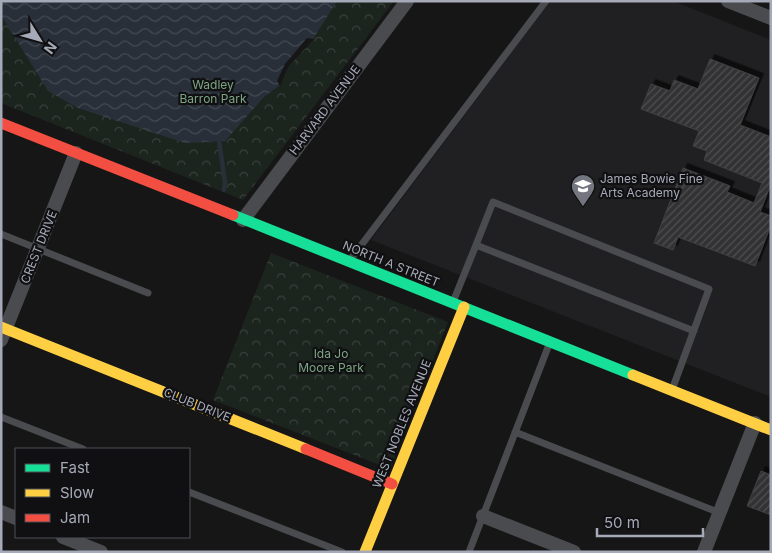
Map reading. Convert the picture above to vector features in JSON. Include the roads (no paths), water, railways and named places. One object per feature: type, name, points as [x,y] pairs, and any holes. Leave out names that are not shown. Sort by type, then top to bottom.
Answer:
[{"type":"main road","name":"NORTH A STREET","points":[[1,124],[771,430]]},
{"type":"main road","name":"WEST NOBLES AVENUE","points":[[365,552],[458,305]]},
{"type":"main road","name":"CLUB DRIVE","points":[[3,332],[392,484]]},
{"type":"street","name":"HARVARD AVENUE","points":[[243,220],[407,1]]},
{"type":"street","points":[[728,1],[771,18]]},
{"type":"street","name":"CREST DRIVE","points":[[3,332],[76,153]]},
{"type":"street","points":[[704,552],[755,423]]},
{"type":"street","points":[[1,512],[15,518]]},
{"type":"street","points":[[483,516],[574,552]]},
{"type":"street","points":[[66,538],[101,552]]},
{"type":"lane","points":[[349,262],[546,1]]},
{"type":"lane","points":[[458,305],[476,245],[493,202],[709,290],[672,390]]},
{"type":"lane","points":[[1,234],[148,293]]},
{"type":"lane","points":[[476,245],[694,331]]},
{"type":"lane","points":[[469,552],[550,342]]},
{"type":"lane","points":[[1,417],[81,448]]},
{"type":"lane","points":[[515,432],[720,513]]},
{"type":"lane","points":[[190,492],[342,552]]},
{"type":"water","name":"Wadley Barron Park","points":[[1,1],[337,1],[313,39],[289,66],[280,85],[264,97],[225,141],[185,143],[78,108],[48,91],[1,15]]},
{"type":"waterway","points":[[219,141],[225,182],[224,190]]},
{"type":"place","name":"James Bowie Fine Arts Academy","points":[[583,207]]},
{"type":"park label","name":"Ida Jo Moore Park","points":[[331,361]]}]
